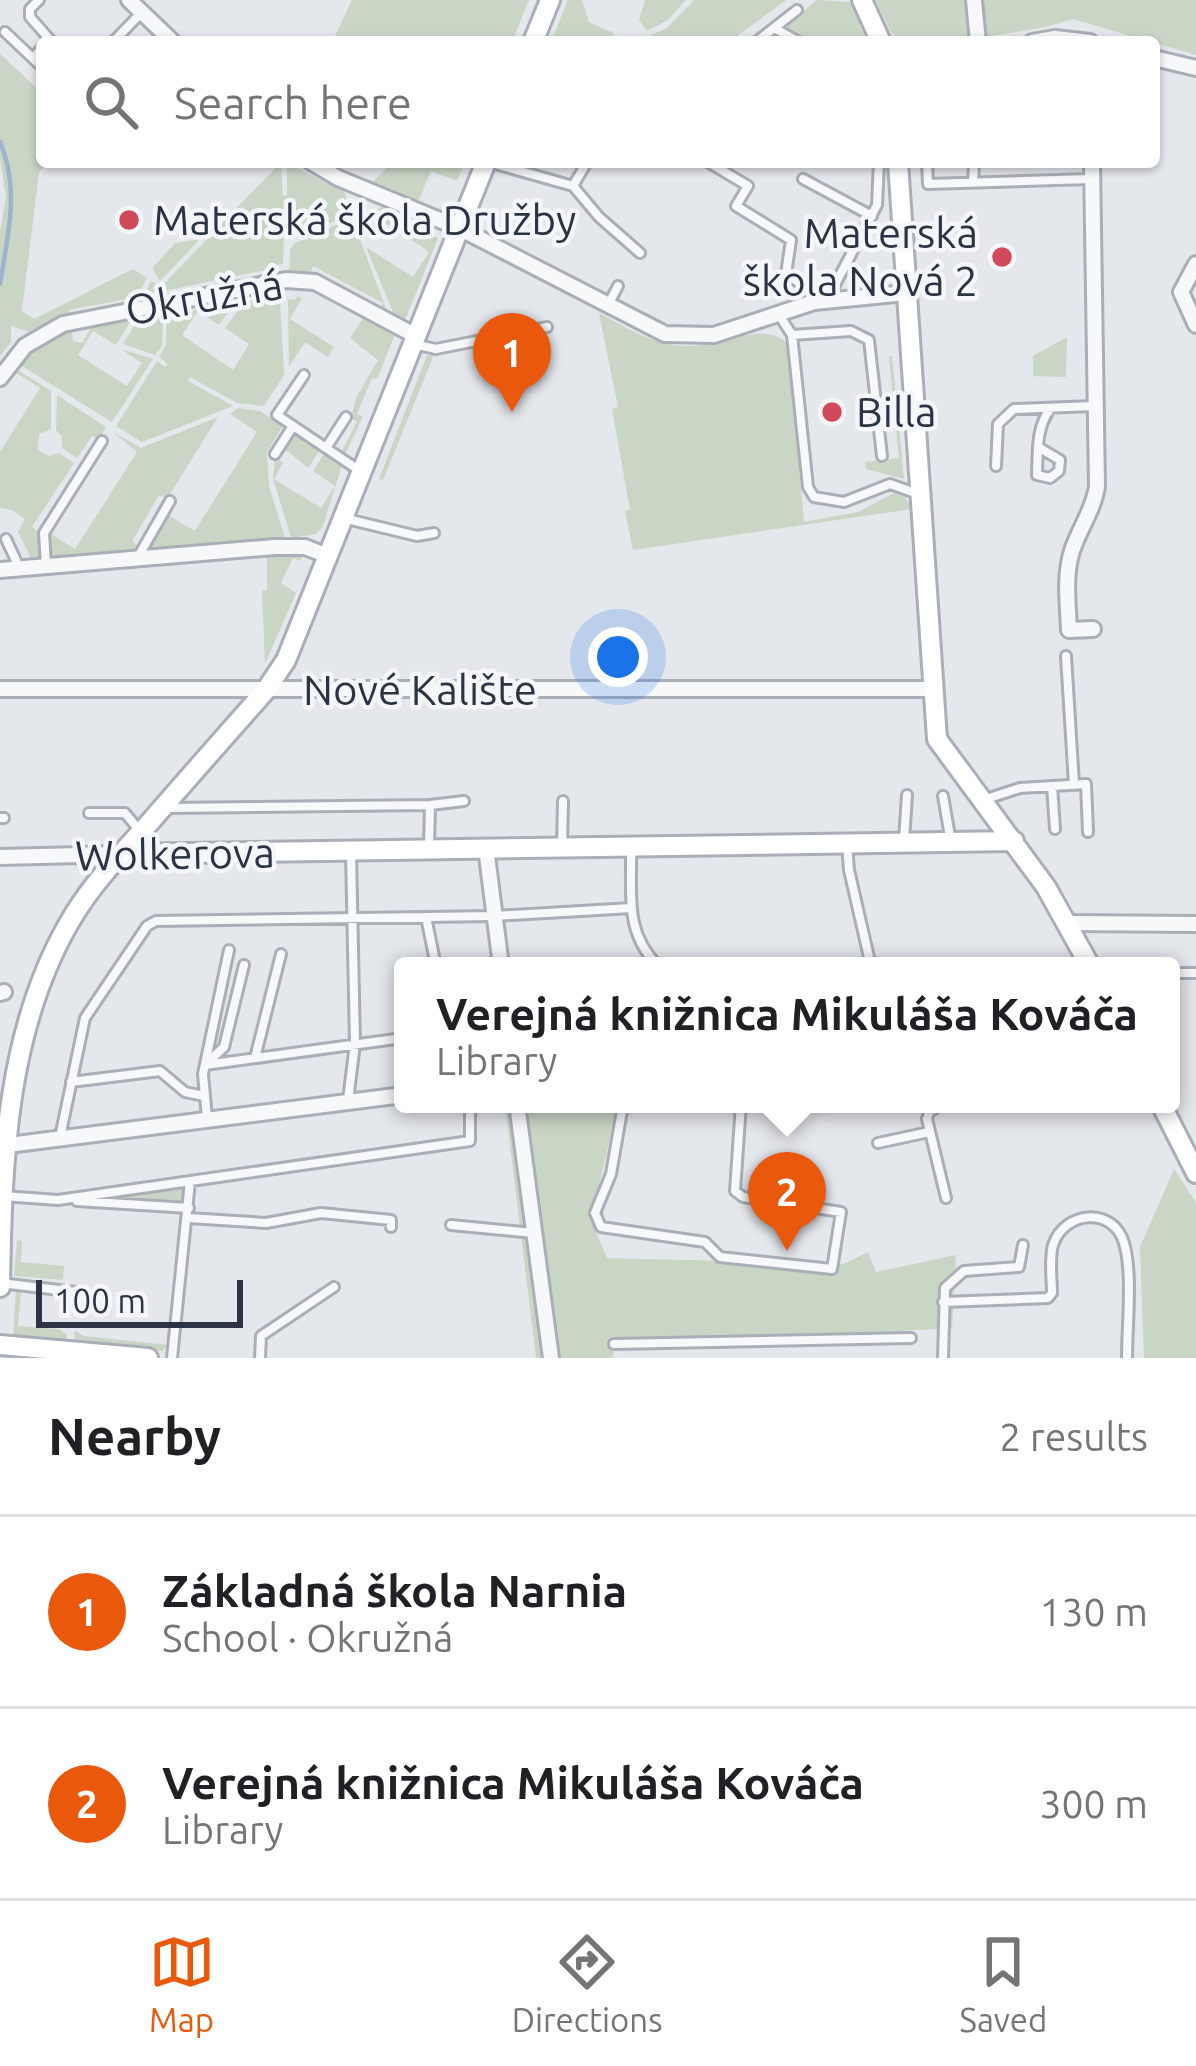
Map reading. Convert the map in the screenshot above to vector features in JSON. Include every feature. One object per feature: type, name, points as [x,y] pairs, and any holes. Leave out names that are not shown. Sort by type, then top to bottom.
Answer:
[{"type":"street","points":[[129,0],[167,36]]},
{"type":"street","points":[[535,36],[550,0]]},
{"type":"street","points":[[862,0],[878,36]]},
{"type":"street","points":[[974,0],[977,36]]},
{"type":"street","points":[[1160,59],[1196,68]]},
{"type":"street","points":[[321,168],[459,228],[653,330],[686,337],[728,332],[821,301],[906,293]]},
{"type":"street","points":[[0,1285],[2,1146],[22,1051],[56,949],[75,914],[121,854],[286,660],[484,168]]},
{"type":"street","points":[[886,168],[906,293],[941,747],[1014,841],[1085,957]]},
{"type":"street","points":[[1091,168],[1095,500],[1072,551],[1068,586],[1069,630],[1093,629]]},
{"type":"street","points":[[1192,269],[1181,292],[1196,326]]},
{"type":"street","name":"Okružná","points":[[0,378],[25,346],[63,324],[315,282],[414,340]]},
{"type":"street","points":[[0,570],[275,547],[305,547],[328,556]]},
{"type":"street","name":"Nové Kalište","points":[[0,689],[933,689]]},
{"type":"street","name":"Wolkerova","points":[[0,857],[1014,841]]},
{"type":"street","points":[[486,848],[500,957]]},
{"type":"street","points":[[1068,923],[1196,924]]},
{"type":"street","points":[[2,1146],[394,1096]]},
{"type":"street","points":[[518,1113],[551,1358]]},
{"type":"street","points":[[1166,1113],[1196,1173]]},
{"type":"street","points":[[0,1346],[148,1358]]},
{"type":"lane","points":[[39,0],[30,17],[43,36]]},
{"type":"lane","points":[[764,36],[796,10]]},
{"type":"lane","points":[[119,36],[142,12]]},
{"type":"lane","points":[[774,28],[788,36]]},
{"type":"lane","points":[[5,32],[36,61]]},
{"type":"lane","points":[[33,58],[36,55]]},
{"type":"lane","points":[[508,168],[573,186],[618,237],[640,253]]},
{"type":"lane","points":[[573,186],[583,168]]},
{"type":"lane","points":[[718,168],[748,186],[736,206],[791,240],[786,274],[821,301],[872,216],[884,168]]},
{"type":"lane","points":[[927,168],[928,184],[1092,179]]},
{"type":"lane","points":[[973,183],[974,168]]},
{"type":"lane","points":[[802,179],[872,216]]},
{"type":"lane","points":[[608,306],[618,286]]},
{"type":"lane","points":[[778,314],[792,335],[808,487],[814,497],[844,502],[890,484],[920,495]]},
{"type":"lane","points":[[80,337],[84,320]]},
{"type":"lane","points":[[414,340],[436,349],[547,327]]},
{"type":"lane","points":[[792,335],[851,331],[869,340],[882,456]]},
{"type":"lane","points":[[304,375],[277,416],[362,472]]},
{"type":"lane","points":[[996,466],[998,424],[1014,410],[1096,406]]},
{"type":"lane","points":[[1038,448],[1042,420],[1051,407]]},
{"type":"lane","points":[[326,448],[346,417]]},
{"type":"lane","points":[[275,454],[293,426]]},
{"type":"lane","points":[[46,566],[44,532],[102,441]]},
{"type":"lane","points":[[137,559],[170,501]]},
{"type":"lane","points":[[343,518],[417,536],[434,533]]},
{"type":"lane","points":[[6,539],[20,568]]},
{"type":"lane","points":[[1066,656],[1074,784]]},
{"type":"lane","points":[[984,799],[1020,788],[1086,784],[1088,832]]},
{"type":"lane","points":[[1052,786],[1055,829]]},
{"type":"lane","points":[[904,842],[907,795]]},
{"type":"lane","points":[[944,796],[951,842]]},
{"type":"lane","name":"Wolkerova","points":[[162,808],[464,801]]},
{"type":"lane","points":[[562,801],[562,847]]},
{"type":"lane","points":[[429,849],[430,805]]},
{"type":"lane","points":[[89,813],[125,813],[140,832]]},
{"type":"lane","points":[[847,843],[870,957]]},
{"type":"lane","points":[[631,846],[633,930],[650,957]]},
{"type":"lane","points":[[348,1102],[355,1044],[351,850]]},
{"type":"lane","name":"Wolkerova","points":[[71,1082],[85,1018],[156,921],[494,916],[632,908]]},
{"type":"lane","points":[[426,917],[434,957]]},
{"type":"lane","points":[[207,1118],[205,1065],[229,950]]},
{"type":"lane","points":[[254,1058],[281,954]]},
{"type":"lane","points":[[205,1065],[224,1047],[244,965]]},
{"type":"lane","points":[[205,1065],[394,1039]]},
{"type":"lane","points":[[60,1139],[71,1082],[160,1071],[185,1092],[203,1096]]},
{"type":"lane","points":[[58,1200],[470,1141],[470,1113]]},
{"type":"lane","points":[[622,1113],[611,1174],[595,1213],[601,1227],[705,1242],[720,1257],[832,1270],[841,1212],[743,1197],[735,1191],[740,1113]]},
{"type":"lane","points":[[929,1113],[929,1132],[946,1198]]},
{"type":"lane","points":[[878,1144],[929,1132]]},
{"type":"lane","points":[[172,1358],[190,1181]]},
{"type":"lane","points":[[1,1196],[266,1222],[321,1213],[391,1220],[391,1227]]},
{"type":"lane","points":[[943,1302],[1048,1298],[1052,1253],[1060,1232],[1076,1219],[1097,1217],[1115,1228],[1125,1246],[1127,1358]]},
{"type":"lane","points":[[451,1225],[534,1233]]},
{"type":"lane","points":[[943,1358],[945,1288],[957,1274],[1019,1267],[1023,1245]]},
{"type":"lane","points":[[0,1285],[76,1292]]},
{"type":"lane","points":[[260,1358],[261,1336],[334,1287]]},
{"type":"lane","points":[[614,1345],[911,1339]]},
{"type":"lane","points":[[766,1341],[766,1358]]},
{"type":"green space","points":[[352,0],[529,0],[514,36],[335,36]]},
{"type":"green space","points":[[568,0],[582,0],[589,22],[613,36],[553,36]]},
{"type":"green space","points":[[645,0],[686,0],[668,20],[647,31],[639,20]]},
{"type":"green space","points":[[694,0],[786,0],[737,36],[649,36],[667,28]]},
{"type":"green space","points":[[817,0],[850,2],[864,36],[797,36],[783,28]]},
{"type":"green space","points":[[876,0],[1196,0],[1196,55],[1160,44],[1160,36],[1131,36],[1073,19],[991,36],[895,36]]},
{"type":"green space","points":[[0,54],[36,87],[36,168],[43,168],[22,311],[34,319],[133,269],[147,278],[137,297],[69,310],[73,317],[33,333],[11,326],[11,342],[0,356],[0,232],[6,197],[0,158]]},
{"type":"green space","points":[[275,168],[281,168],[283,196],[287,195],[287,168],[297,168],[344,191],[350,214],[305,234],[284,237],[283,264],[271,266],[271,274],[266,270],[164,291],[169,298],[163,299],[157,292],[144,295],[151,281],[162,286]]},
{"type":"green space","points":[[386,168],[462,168],[457,181],[431,171],[418,202],[373,182]]},
{"type":"green space","points":[[390,205],[388,215],[406,223],[400,232],[377,218],[364,240],[356,216]]},
{"type":"green space","points":[[352,218],[389,317],[379,311],[383,303],[313,266],[310,275],[289,274],[295,243]]},
{"type":"green space","points":[[413,226],[438,238],[406,318],[400,321],[366,247],[413,277],[429,252],[406,236]]},
{"type":"green space","points":[[200,239],[160,281],[152,268],[175,243]]},
{"type":"green space","points":[[237,292],[238,298],[219,325],[198,311],[182,335],[233,370],[249,344],[225,328],[245,301],[280,298],[284,375],[264,406],[237,403],[190,377],[188,381],[233,406],[142,442],[116,426],[157,361],[165,367],[168,364],[159,357],[166,345],[167,306],[179,304],[180,317],[189,318],[201,299]]},
{"type":"green space","points":[[302,298],[290,319],[334,347],[328,357],[305,342],[289,367],[288,299]]},
{"type":"green space","points":[[599,313],[675,345],[754,334],[787,343],[804,522],[858,512],[894,493],[904,496],[912,509],[633,550],[612,409],[618,407]]},
{"type":"green space","points":[[135,314],[116,345],[93,331],[78,355],[127,386],[142,363],[121,349],[153,359],[112,422],[17,363],[47,337],[72,328],[73,341],[82,343],[94,323]]},
{"type":"green space","points":[[366,314],[396,332],[377,379],[372,378],[357,414],[363,417],[345,454],[342,451],[357,422],[351,417],[357,396],[378,360],[350,338]]},
{"type":"green space","points":[[140,316],[142,321],[163,317],[162,346],[155,355],[123,344]]},
{"type":"green space","points":[[1067,337],[1066,377],[1033,376],[1033,356]]},
{"type":"green space","points":[[427,355],[434,355],[383,480],[379,479]]},
{"type":"green space","points":[[892,356],[904,479],[866,469],[865,462],[899,458]]},
{"type":"green space","points":[[13,367],[51,391],[51,429],[39,434],[38,450],[49,456],[59,453],[74,463],[32,527],[38,532],[41,557],[31,558],[18,532],[25,519],[0,508],[0,452],[40,388]]},
{"type":"green space","points":[[57,395],[106,427],[99,440],[92,436],[77,458],[62,448],[56,430]]},
{"type":"green space","points":[[238,408],[260,411],[283,426],[267,452],[269,486],[285,538],[149,549],[166,514],[195,531],[257,432],[230,414]]},
{"type":"green space","points":[[218,417],[167,499],[159,495],[132,541],[136,550],[50,556],[48,532],[75,549],[137,452],[113,432],[141,448]]},
{"type":"green space","points":[[295,434],[320,450],[308,468],[285,449]]},
{"type":"green space","points":[[325,453],[342,465],[323,526],[316,534],[291,538],[273,478],[275,457],[283,463],[274,479],[321,508],[335,486],[313,471]]},
{"type":"green space","points":[[296,552],[302,557],[300,561],[293,558],[281,583],[296,593],[265,664],[262,591],[267,590],[267,554]]},
{"type":"green space","points":[[506,1113],[616,1113],[591,1220],[607,1258],[844,1264],[868,1252],[876,1272],[956,1255],[952,1328],[614,1348],[613,1358],[536,1358]]},
{"type":"green space","points":[[1174,1169],[1196,1203],[1196,1358],[1144,1358],[1140,1247]]},
{"type":"green space","points":[[179,1186],[186,1195],[178,1203],[101,1197]]},
{"type":"green space","points":[[17,1240],[22,1241],[21,1262],[64,1266],[63,1280],[14,1276]]},
{"type":"green space","points":[[16,1291],[21,1293],[18,1326],[59,1329],[67,1335],[66,1343],[13,1335]]},
{"type":"green space","points":[[75,1331],[84,1336],[168,1345],[162,1351],[74,1344]]},
{"type":"waterway","points":[[0,142],[11,194],[0,284]]},
{"type":"place","name":"Materská škola Družby","points":[[129,220]]},
{"type":"place","name":"Materská škola Nová 2","points":[[1002,257]]},
{"type":"place","name":"Základná škola Narnia","points":[[512,412]]},
{"type":"place","name":"Billa","points":[[832,412]]},
{"type":"place","name":"Verejná knižnica Mikuláša Kováča","points":[[787,1251]]}]
